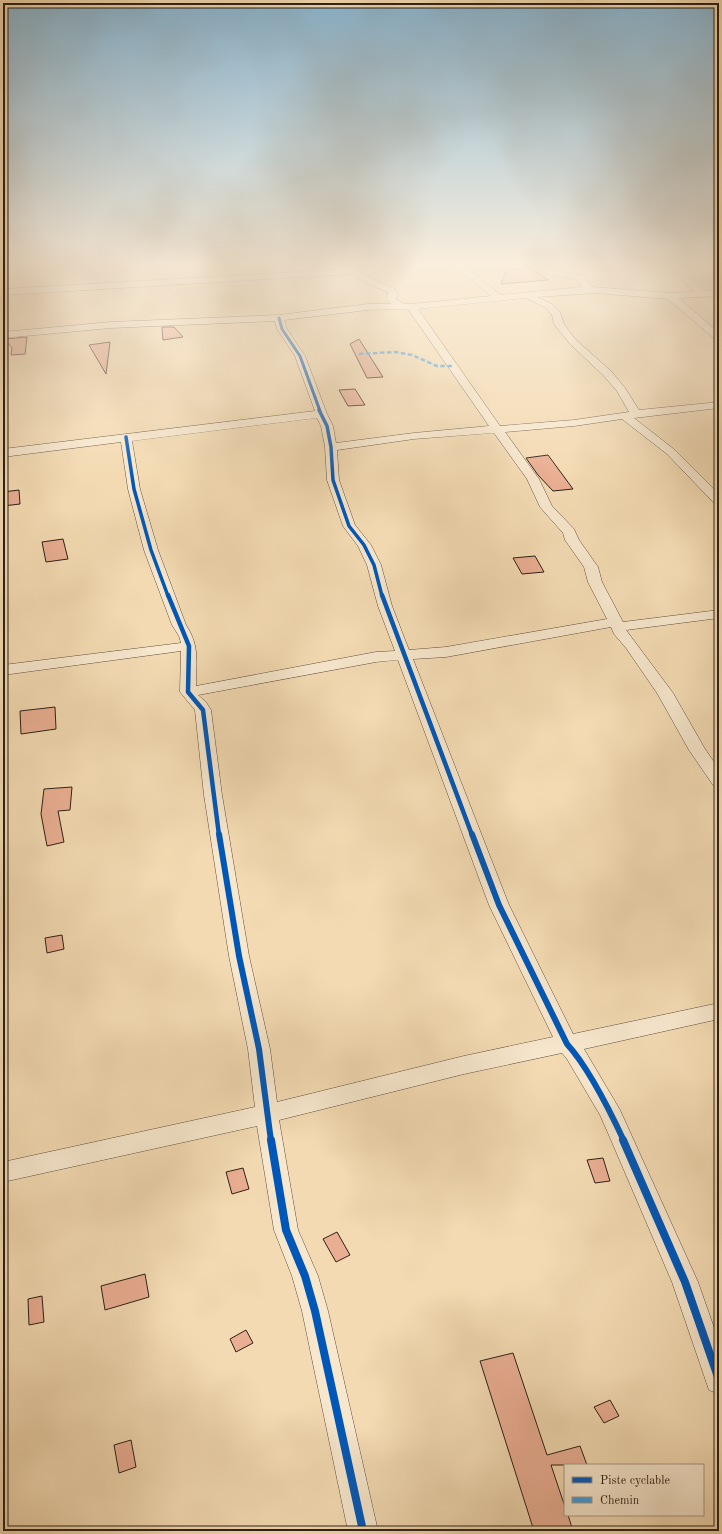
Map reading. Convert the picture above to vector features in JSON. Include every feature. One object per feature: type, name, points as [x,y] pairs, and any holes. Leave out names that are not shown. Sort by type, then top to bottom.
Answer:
[{"type":"street","points":[[287,337],[300,356],[321,414],[327,426],[331,447],[333,480],[349,526],[364,546],[374,566],[385,606],[403,655],[499,905],[567,1044],[575,1053],[609,1110],[632,1159],[686,1282],[719,1380]]},
{"type":"street","points":[[429,337],[499,430],[527,470],[546,507],[569,532],[572,540],[591,568],[595,582],[617,624],[619,631],[631,645],[665,693],[697,750],[719,781]]},
{"type":"street","points":[[569,337],[608,373],[621,390],[630,415],[671,452],[719,501]]},
{"type":"street","points":[[331,447],[414,436],[574,423],[719,405]]},
{"type":"street","points":[[3,453],[321,414]]},
{"type":"street","points":[[126,437],[134,489],[151,550],[179,625],[186,636],[189,646],[189,696],[202,706],[203,710],[213,795],[239,956],[259,1049],[267,1114],[286,1230],[305,1276],[316,1311],[363,1531]]},
{"type":"street","points":[[188,692],[376,657],[446,652],[617,624],[630,626],[719,614]]},
{"type":"street","points":[[3,670],[189,646]]},
{"type":"street","points":[[3,1172],[267,1114],[439,1071],[540,1048],[567,1044],[719,1011]]},
{"type":"building","points":[[27,337],[25,354],[11,355],[12,348],[4,339]]},
{"type":"building","points":[[163,337],[183,337],[163,340]]},
{"type":"building","points":[[359,339],[383,377],[367,378],[350,344]]},
{"type":"building","points":[[110,342],[106,374],[89,345]]},
{"type":"building","points":[[355,389],[365,405],[348,406],[339,390]]},
{"type":"building","points":[[548,455],[573,489],[553,491],[538,475],[526,458]]},
{"type":"building","points":[[19,490],[20,504],[3,506],[3,492]]},
{"type":"building","points":[[63,539],[68,559],[46,562],[42,542]]},
{"type":"building","points":[[535,556],[544,572],[522,574],[513,558]]},
{"type":"building","points":[[55,707],[56,729],[21,734],[20,711]]},
{"type":"building","points":[[72,787],[70,810],[58,811],[64,842],[47,846],[41,814],[44,789]]},
{"type":"building","points":[[62,935],[64,949],[47,953],[45,938]]},
{"type":"building","points":[[603,1158],[610,1181],[595,1183],[587,1160]]},
{"type":"building","points":[[243,1168],[249,1189],[232,1194],[226,1172]]},
{"type":"building","points":[[337,1232],[350,1255],[336,1262],[323,1239]]},
{"type":"building","points":[[145,1274],[149,1297],[105,1310],[101,1286]]},
{"type":"building","points":[[42,1296],[44,1322],[29,1325],[28,1299]]},
{"type":"building","points":[[246,1330],[253,1343],[236,1352],[230,1339]]},
{"type":"building","points":[[513,1353],[547,1455],[580,1446],[587,1464],[551,1465],[564,1504],[564,1516],[568,1516],[573,1531],[534,1531],[480,1361]]},
{"type":"building","points":[[610,1400],[619,1416],[604,1423],[594,1407]]},
{"type":"building","points":[[131,1440],[136,1467],[119,1473],[114,1445]]},
{"type":"marked path","points":[[359,354],[395,352],[412,355],[437,366],[452,366]]},
{"type":"cycle path","points":[[287,337],[300,356],[321,414],[327,426],[331,447],[333,480],[349,526],[364,545],[374,565],[385,606],[499,905],[567,1044],[575,1053],[609,1110],[620,1133],[685,1282],[719,1380]]},
{"type":"cycle path","points":[[126,437],[134,489],[151,550],[179,625],[186,636],[189,646],[188,692],[203,710],[213,795],[239,956],[259,1049],[267,1114],[286,1230],[305,1276],[315,1311],[363,1531]]}]
